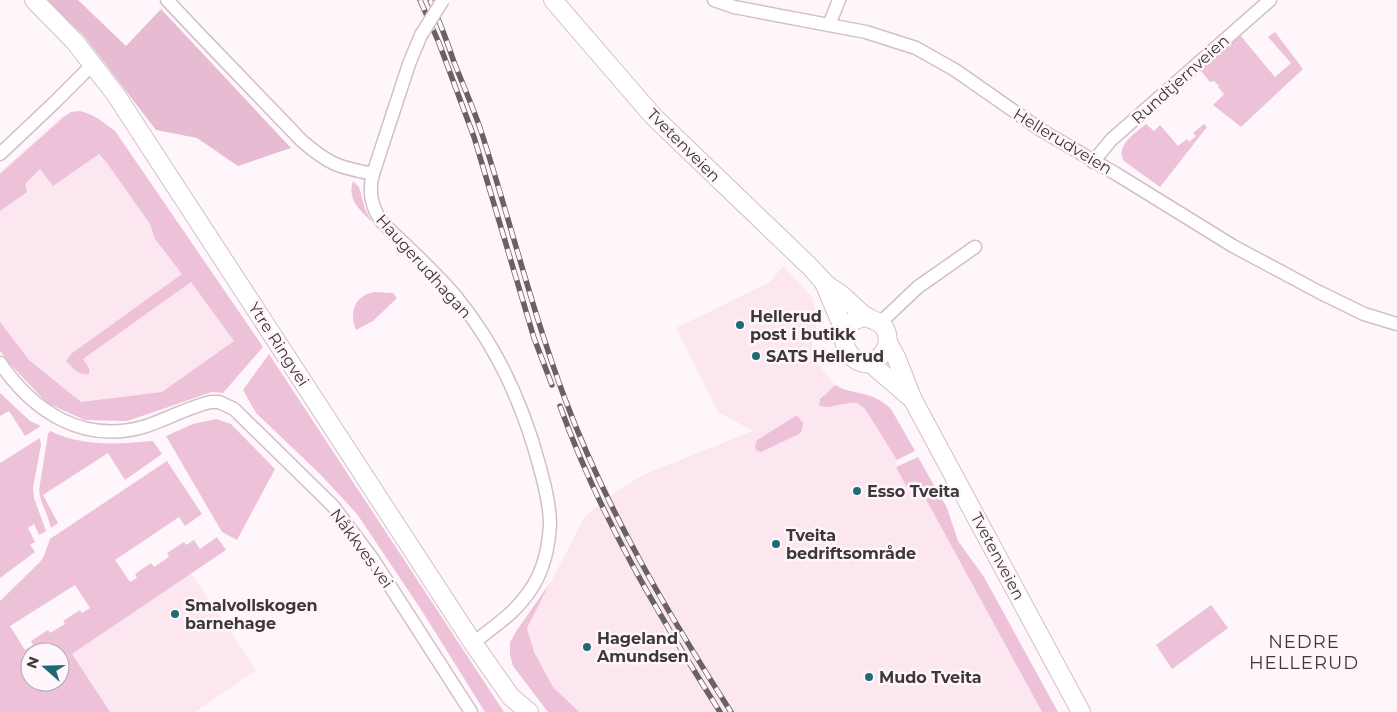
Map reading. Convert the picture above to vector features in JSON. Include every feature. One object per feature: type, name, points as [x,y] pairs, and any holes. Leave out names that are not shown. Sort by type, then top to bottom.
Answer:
[{"type":"main road","name":"Ytre Ringvei","points":[[34,0],[58,23],[93,64],[137,126],[514,705],[529,712]]},
{"type":"main road","name":"Tvetenveien","points":[[553,0],[653,116],[824,282],[886,331],[888,343],[913,400],[1081,712]]},
{"type":"main road","name":"Tvetenveien","points":[[824,282],[845,332],[844,343],[848,354],[859,361],[869,362],[913,400]]},
{"type":"main road","points":[[845,332],[851,323],[856,320],[874,320]]},
{"type":"main road","points":[[869,362],[879,358],[888,343]]},
{"type":"street","points":[[168,0],[200,36],[319,156],[341,168],[373,174]]},
{"type":"street","name":"Haugerudhagan","points":[[443,0],[421,35],[409,64],[370,184],[372,204],[376,214],[456,297],[472,318],[499,363],[512,389],[535,448],[548,501],[550,524],[541,567],[534,585],[514,611],[473,643]]},
{"type":"street","name":"Hellerudveien","points":[[714,0],[734,7],[873,34],[923,52],[955,70],[1041,130],[1233,246],[1364,314],[1397,324]]},
{"type":"street","points":[[829,25],[839,0]]},
{"type":"street","name":"Rundtjernveien","points":[[1093,162],[1111,140],[1270,0]]},
{"type":"street","points":[[0,154],[54,104],[93,64]]},
{"type":"street","points":[[874,320],[975,247]]},
{"type":"street","name":"Nåkkves vei","points":[[0,363],[22,390],[45,411],[61,420],[86,428],[109,431],[131,429],[160,421],[204,404],[219,402],[240,414],[333,506],[344,520],[372,558],[471,712]]},
{"type":"shaded area","points":[[45,0],[78,0],[126,46],[161,9],[291,148],[238,166],[197,138],[156,130],[83,35]]},
{"type":"shaded area","points":[[1275,32],[1303,69],[1241,127],[1213,105],[1224,94],[1214,81],[1210,82],[1201,71],[1240,35],[1275,77],[1291,63],[1268,37]]},
{"type":"shaded area","points":[[77,111],[98,118],[115,131],[261,344],[176,405],[127,421],[85,420],[9,363],[0,351],[0,172],[63,116]]},
{"type":"shaded area","points":[[80,111],[103,122],[115,131],[263,347],[223,393],[212,392],[127,421],[85,420],[47,403],[0,351],[0,322],[29,360],[81,402],[162,392],[234,341],[191,282],[83,359],[89,368],[89,374],[79,373],[66,361],[71,354],[182,274],[155,239],[150,224],[99,154],[53,186],[40,169],[25,184],[27,192],[0,211],[0,174],[65,116],[71,112]]},
{"type":"shaded area","points":[[1146,124],[1154,131],[1160,125],[1178,146],[1187,139],[1189,142],[1196,136],[1193,133],[1204,124],[1207,127],[1160,187],[1124,161],[1122,155],[1124,145]]},
{"type":"shaded area","points":[[353,181],[359,187],[365,209],[372,222],[359,209],[353,199]]},
{"type":"shaded area","points":[[783,266],[813,298],[817,323],[811,350],[813,357],[835,385],[819,401],[825,408],[851,402],[857,403],[865,409],[897,460],[896,467],[906,485],[916,481],[1042,712],[579,712],[553,687],[534,652],[527,628],[585,516],[617,491],[643,475],[753,431],[718,412],[676,328],[770,282]]},
{"type":"shaded area","points":[[374,292],[393,293],[397,298],[373,321],[356,330],[353,317],[355,306],[362,297]]},
{"type":"shaded area","points":[[269,354],[504,712],[485,712],[422,611],[357,514],[321,475],[256,413],[243,390]]},
{"type":"shaded area","points":[[835,385],[876,398],[891,409],[915,451],[897,460],[865,409],[857,403],[826,407],[819,405],[820,399]]},
{"type":"shaded area","points":[[0,393],[30,421],[41,426],[25,436],[9,411],[0,416]]},
{"type":"shaded area","points":[[797,415],[803,423],[799,434],[761,452],[756,450],[757,440]]},
{"type":"shaded area","points":[[216,419],[231,424],[275,469],[237,540],[222,532],[166,436],[193,424]]},
{"type":"shaded area","points":[[50,431],[75,440],[88,442],[153,441],[162,454],[125,480],[108,453],[43,495],[58,523],[51,528],[39,490]]},
{"type":"shaded area","points":[[40,438],[41,445],[33,488],[34,498],[46,531],[39,535],[34,524],[28,528],[35,542],[30,545],[35,552],[0,578],[0,463]]},
{"type":"shaded area","points":[[918,457],[947,508],[958,541],[984,577],[1058,712],[1042,712],[916,481],[906,486],[896,467]]},
{"type":"shaded area","points":[[167,461],[202,514],[185,526],[179,517],[115,560],[130,582],[137,578],[135,574],[151,563],[154,567],[169,557],[167,553],[184,542],[186,545],[194,540],[200,549],[217,537],[226,550],[72,654],[110,712],[0,712],[0,601],[44,556],[50,539]],"holes":[[[75,585],[90,608],[82,613],[80,610],[63,621],[65,624],[50,633],[48,630],[31,641],[70,642],[70,692],[20,692],[20,642],[10,626]]]},
{"type":"shaded area","name":"Smalvollskogen barnehage","points":[[191,573],[256,670],[195,712],[110,712],[71,655]]},
{"type":"shaded area","points":[[550,583],[527,628],[534,652],[553,687],[579,712],[548,712],[513,666],[510,655],[510,642]]},
{"type":"shaded area","points":[[1211,605],[1228,628],[1172,669],[1156,645]]},
{"type":"railway","points":[[420,0],[439,43],[474,137],[534,338],[552,385]]},
{"type":"railway","points":[[430,0],[481,131],[542,333],[582,441],[619,521],[661,599],[731,712]]},
{"type":"railway","points":[[560,406],[611,525],[652,601],[720,712]]},
{"type":"place","name":"Hellerud post i butikk","points":[[740,325]]},
{"type":"place","name":"SATS Hellerud","points":[[756,356]]},
{"type":"place","name":"Esso Tveita","points":[[857,491]]},
{"type":"place","name":"Tveita bedriftsområde","points":[[776,544]]},
{"type":"place","name":"Smalvollskogen barnehage","points":[[175,614]]},
{"type":"place","name":"Hageland Amundsen","points":[[587,647]]},
{"type":"place","name":"Mudo Tveita","points":[[869,677]]},
{"type":"district","name":"NEDRE HELLERUD","points":[[1304,652]]}]
